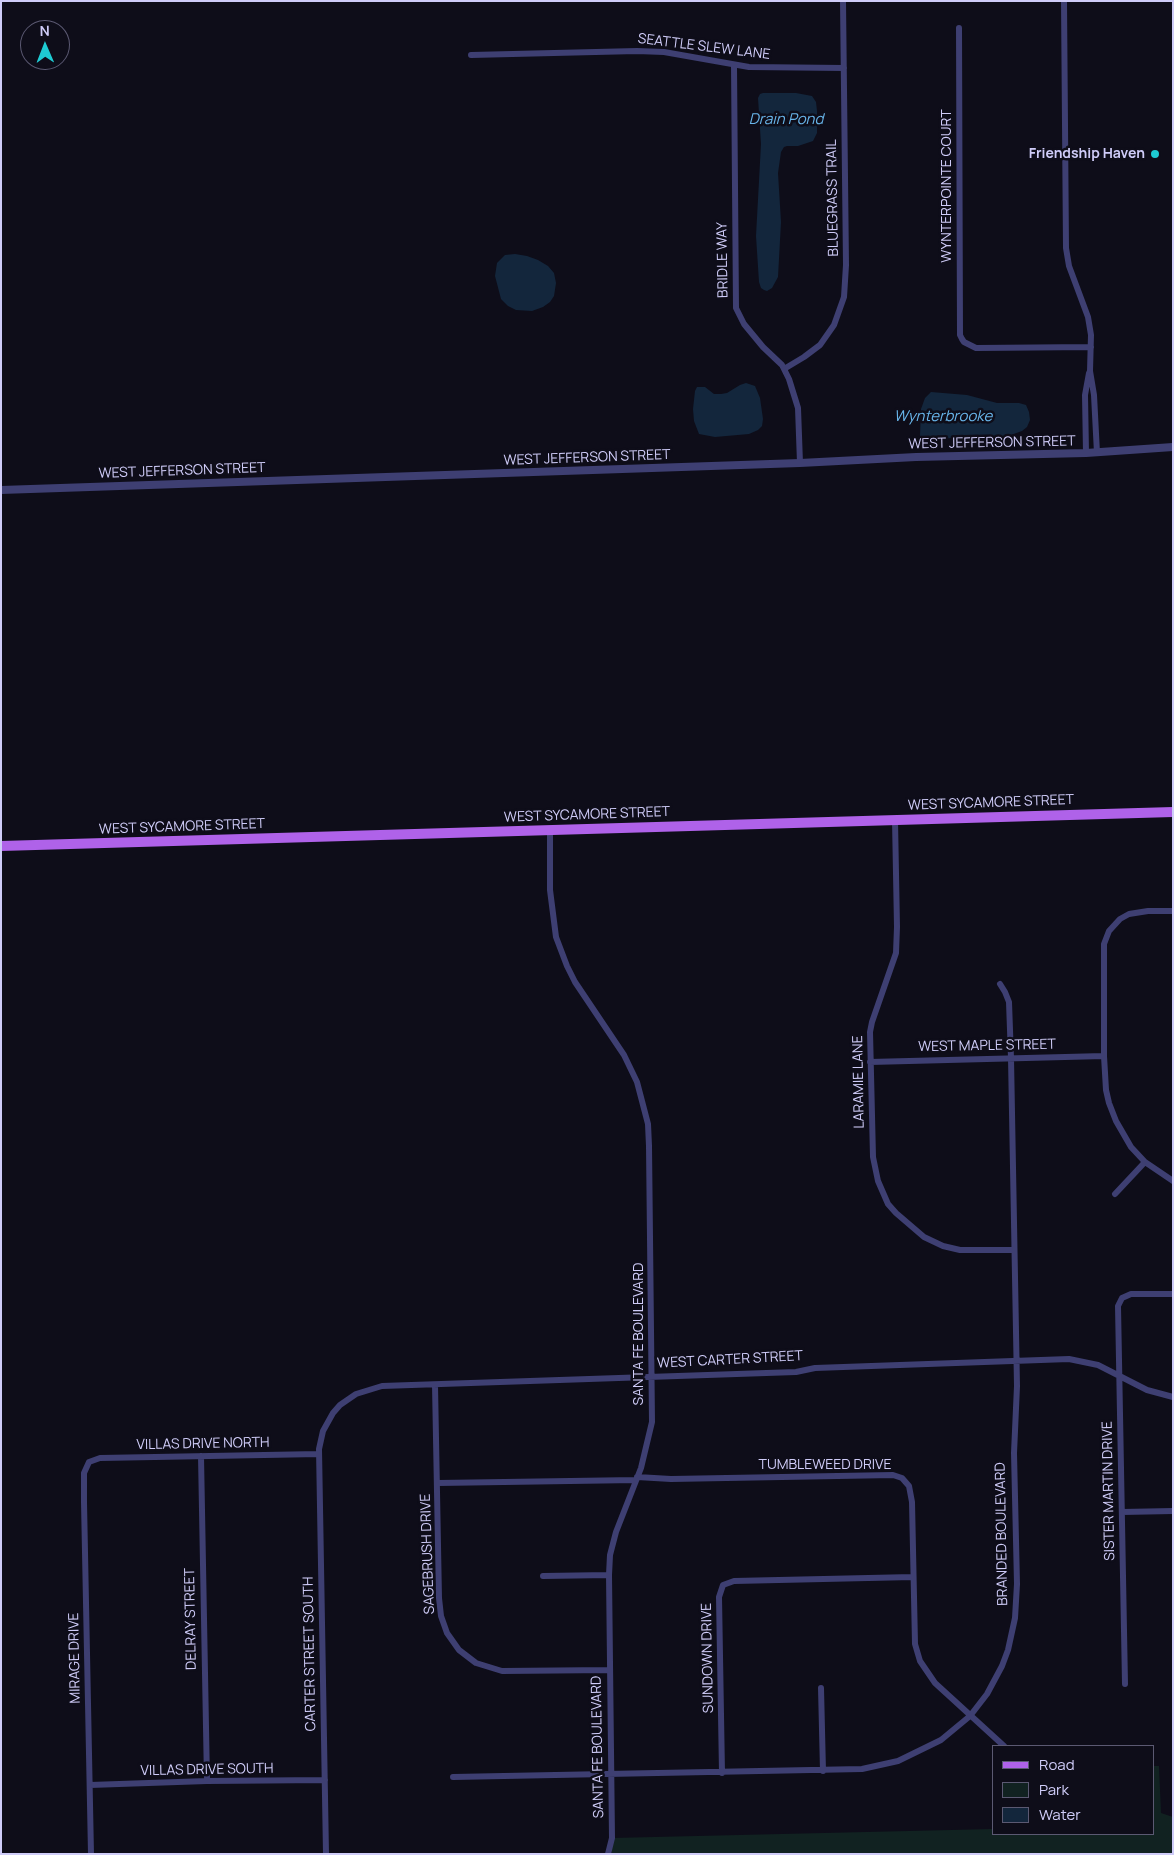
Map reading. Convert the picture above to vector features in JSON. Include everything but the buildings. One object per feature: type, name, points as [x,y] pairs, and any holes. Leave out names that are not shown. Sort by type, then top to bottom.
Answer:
[{"type":"main road","name":"WEST SYCAMORE STREET","points":[[1,846],[1173,812]]},
{"type":"street","name":"BLUEGRASS TRAIL","points":[[784,369],[820,345],[834,325],[844,297],[846,265],[843,1]]},
{"type":"street","points":[[1064,1],[1066,248],[1070,266],[1088,317],[1091,335],[1090,371],[1094,395],[1097,453]]},
{"type":"street","name":"WYNTERPOINTE COURT","points":[[959,28],[960,335],[964,342],[976,348],[1091,347]]},
{"type":"street","name":"SEATTLE SLEW LANE","points":[[471,55],[637,51],[664,52],[749,67],[844,68]]},
{"type":"street","name":"BRIDLE WAY","points":[[734,65],[736,308],[744,324],[784,369],[789,379],[798,408],[800,463]]},
{"type":"street","points":[[1086,454],[1085,395],[1090,371]]},
{"type":"street","name":"WEST JEFFERSON STREET","points":[[1,490],[800,463],[916,457],[1086,454],[1173,447]]},
{"type":"street","name":"LARAMIE LANE","points":[[895,820],[896,953],[872,1022],[870,1062],[873,1157],[878,1182],[888,1204],[914,1230],[943,1246],[960,1250],[1014,1250]]},
{"type":"street","name":"SANTA FE BOULEVARD","points":[[550,830],[550,888],[556,937],[575,982],[624,1055],[638,1082],[648,1124],[653,1376],[650,1435],[642,1468],[616,1532],[610,1555],[608,1575],[612,1838],[608,1854]]},
{"type":"street","points":[[1173,911],[1148,911],[1129,914],[1120,919],[1109,932],[1104,944],[1104,1056],[1106,1090],[1109,1103],[1116,1121],[1131,1147],[1145,1162],[1173,1180]]},
{"type":"street","name":"BRANDED BOULEVARD","points":[[453,1777],[862,1769],[898,1761],[941,1740],[970,1716],[987,1694],[1008,1650],[1015,1618],[1017,1584],[1014,1453],[1017,1386],[1011,1058],[1008,1002],[1006,992],[1000,984]]},
{"type":"street","name":"WEST MAPLE STREET","points":[[870,1062],[1104,1056]]},
{"type":"street","points":[[1115,1194],[1145,1162]]},
{"type":"street","name":"SISTER MARTIN DRIVE","points":[[1125,1684],[1118,1306],[1121,1299],[1131,1294],[1173,1294]]},
{"type":"street","name":"WEST CARTER STREET","points":[[319,1454],[323,1431],[340,1405],[356,1394],[382,1386],[796,1372],[815,1368],[1069,1359],[1098,1365],[1147,1390],[1173,1398]]},
{"type":"street","name":"SAGEBRUSH DRIVE","points":[[435,1385],[441,1616],[447,1633],[458,1650],[476,1664],[502,1671],[610,1670]]},
{"type":"street","name":"VILLAS DRIVE NORTH","points":[[89,1462],[100,1458],[319,1454]]},
{"type":"street","name":"CARTER STREET SOUTH","points":[[319,1454],[326,1854]]},
{"type":"street","name":"DELRAY STREET","points":[[201,1456],[206,1781]]},
{"type":"street","name":"MIRAGE DRIVE","points":[[89,1462],[84,1473],[84,1502],[92,1854]]},
{"type":"street","name":"TUMBLEWEED DRIVE","points":[[438,1483],[637,1478],[892,1476],[902,1478],[910,1486],[912,1502],[915,1644],[920,1661],[935,1683],[1003,1745]]},
{"type":"street","points":[[1122,1512],[1173,1510]]},
{"type":"street","points":[[543,1576],[608,1575]]},
{"type":"street","name":"SUNDOWN DRIVE","points":[[722,1773],[719,1597],[723,1585],[734,1581],[914,1577]]},
{"type":"street","points":[[821,1688],[823,1771]]},
{"type":"street","name":"VILLAS DRIVE SOUTH","points":[[90,1785],[206,1781],[325,1780]]},
{"type":"green space","points":[[1154,1766],[1159,1766],[1161,1813],[1173,1817],[1173,1854],[612,1854],[612,1838],[992,1829],[992,1835],[1154,1835]]},
{"type":"water","name":"Drain Pond","points":[[763,93],[796,93],[812,96],[816,102],[817,111],[817,133],[813,141],[798,146],[784,147],[781,152],[778,173],[781,222],[778,277],[772,288],[767,291],[761,288],[759,282],[756,236],[761,144],[758,98]]},
{"type":"water","points":[[515,254],[538,260],[548,266],[554,273],[556,283],[554,296],[543,307],[532,311],[516,310],[508,306],[501,299],[495,276],[497,263],[505,255]]},
{"type":"water","points":[[746,383],[755,386],[760,398],[762,426],[749,434],[715,437],[699,434],[694,421],[693,409],[697,387],[705,387],[714,394],[721,394],[727,393]]},
{"type":"water","name":"Wynterbrooke","points":[[931,392],[967,395],[997,403],[1019,403],[1026,405],[1030,420],[1027,427],[1022,431],[1008,436],[968,436],[925,441],[920,436],[921,409],[925,398]]},
{"type":"place","name":"Friendship Haven","points":[[1155,154]]}]
